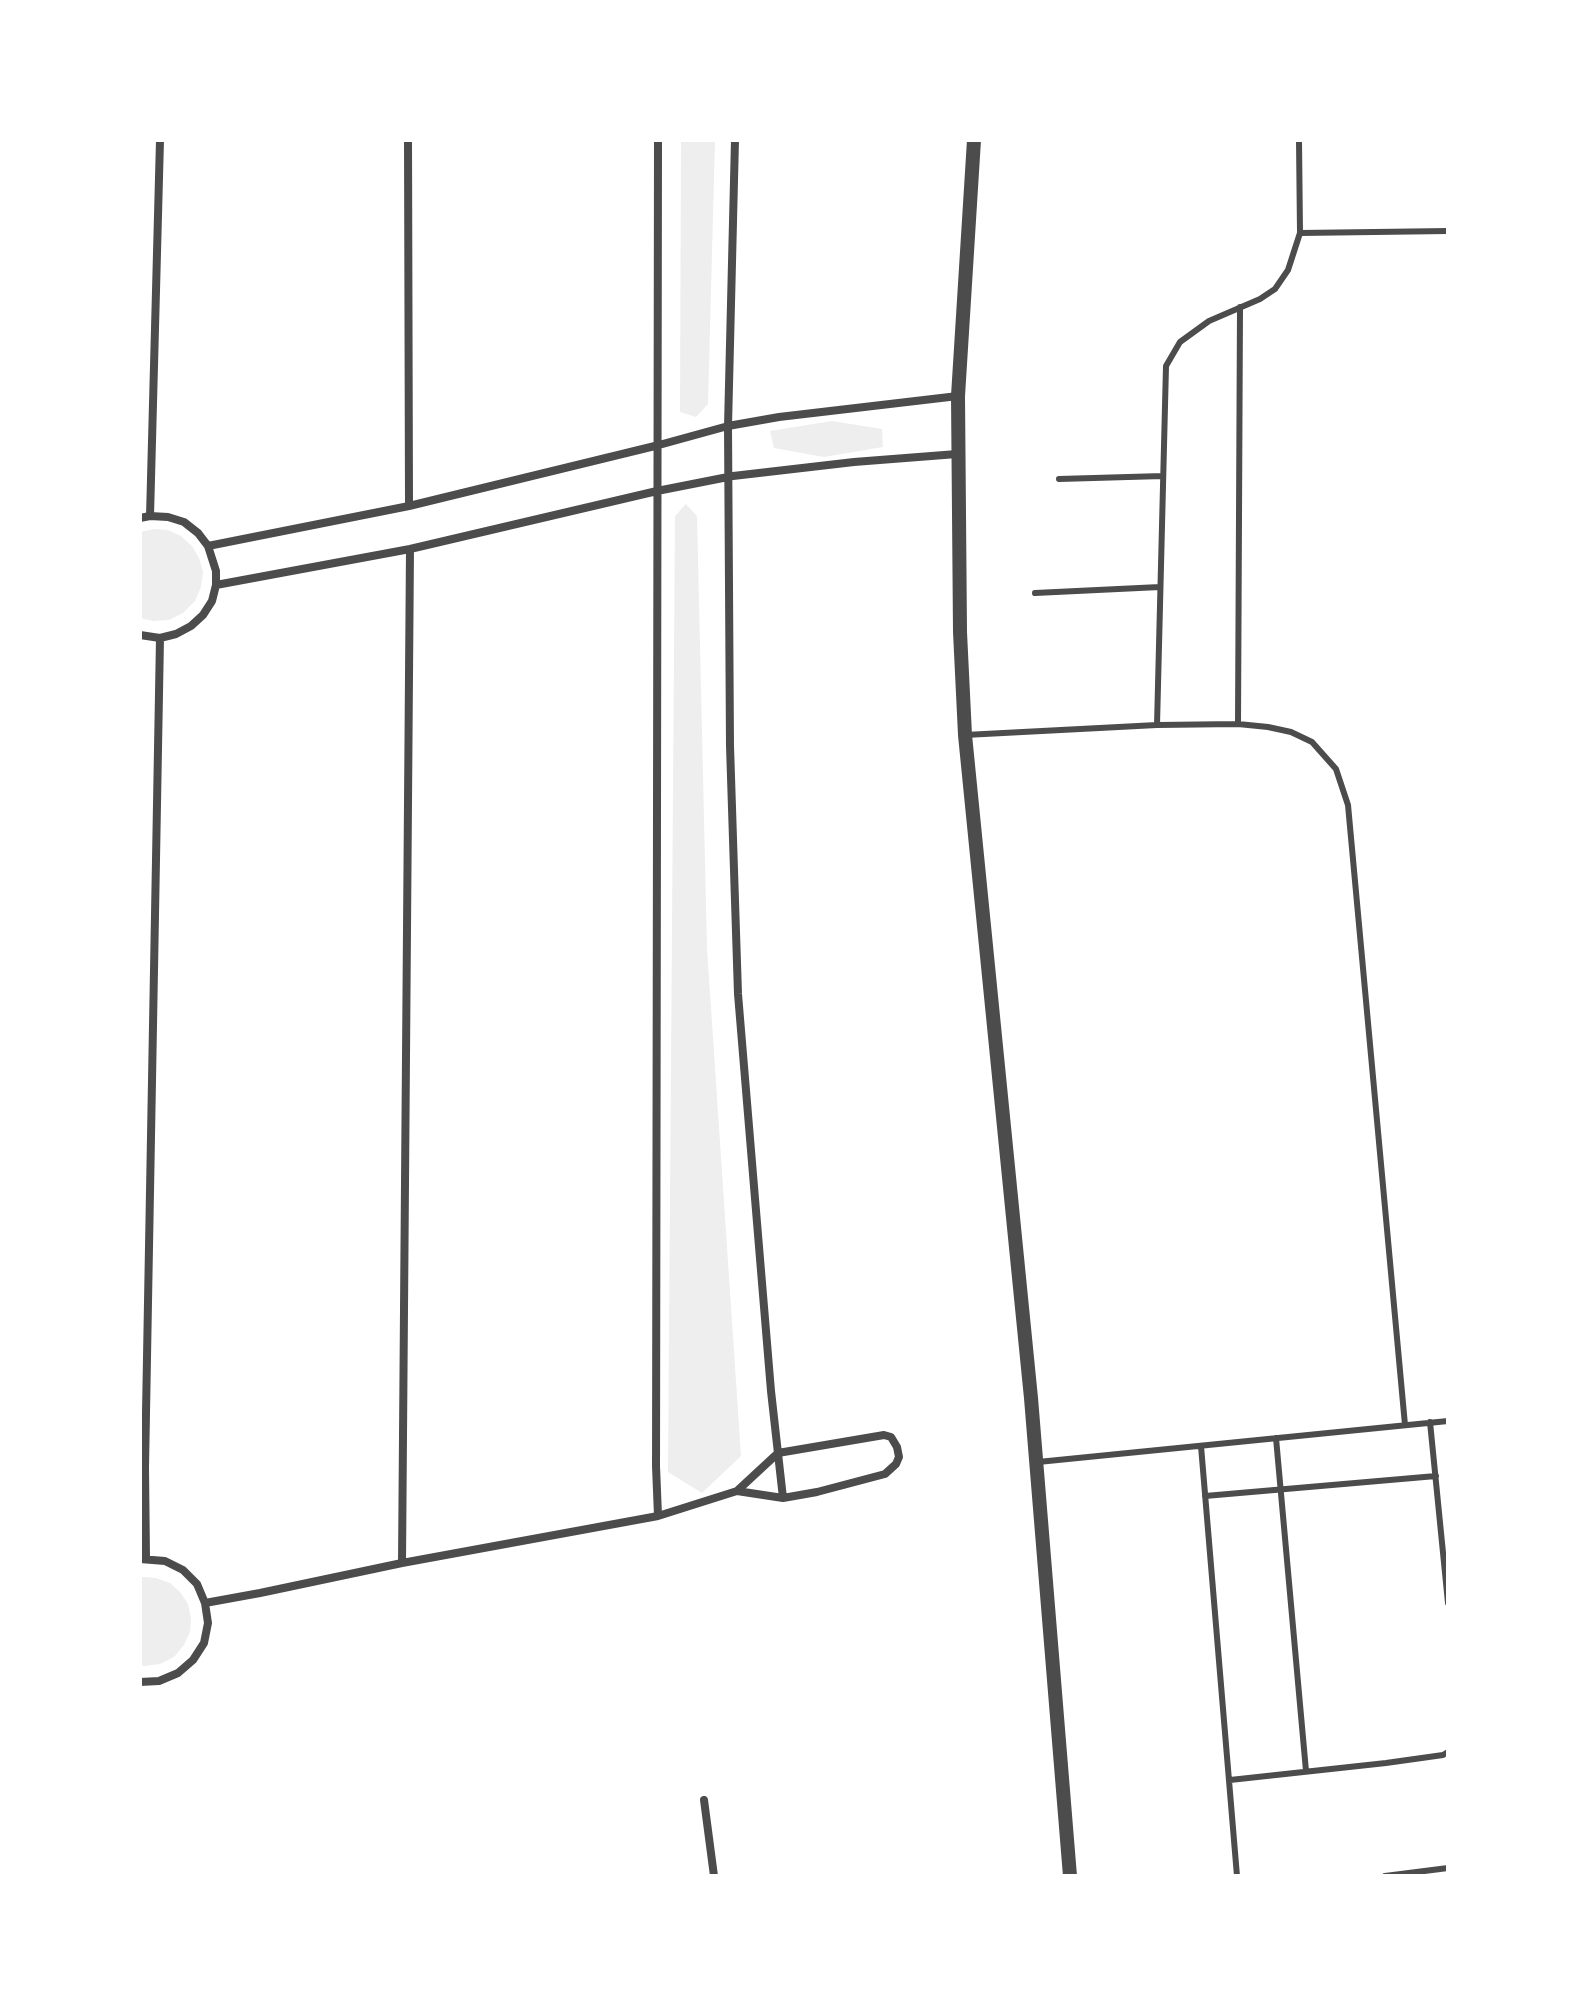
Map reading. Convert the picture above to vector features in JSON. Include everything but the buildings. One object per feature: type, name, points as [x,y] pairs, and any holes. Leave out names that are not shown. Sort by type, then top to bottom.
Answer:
[{"type":"street","points":[[150,516],[160,140]]},
{"type":"street","points":[[408,140],[409,506]]},
{"type":"street","points":[[658,140],[658,1516]]},
{"type":"street","points":[[735,140],[728,477],[730,746],[738,994],[783,1498]]},
{"type":"street","points":[[974,140],[957,454],[965,735],[1031,1398],[1070,1876]]},
{"type":"street","points":[[208,546],[409,506],[728,426],[958,396]]},
{"type":"street","points":[[216,585],[410,549],[728,477],[957,454]]},
{"type":"street","points":[[140,518],[168,517],[184,522],[208,546],[216,571],[212,601],[191,626],[160,638],[140,635]]},
{"type":"street","points":[[402,1563],[410,549]]},
{"type":"street","points":[[140,1682],[159,1681],[178,1673],[193,1660],[204,1643],[208,1623],[205,1603],[197,1584],[183,1570],[165,1561],[143,1558],[160,638]]},
{"type":"street","points":[[205,1603],[658,1516],[737,1491],[778,1453],[884,1435],[894,1441],[899,1457],[885,1474],[817,1492],[783,1498],[737,1491]]},
{"type":"street","points":[[704,1800],[714,1876]]},
{"type":"lane","points":[[1157,725],[1166,366],[1180,342],[1209,321],[1260,299],[1275,289],[1288,270],[1300,233],[1299,140]]},
{"type":"lane","points":[[1300,233],[1448,231]]},
{"type":"lane","points":[[1238,724],[1240,307]]},
{"type":"lane","points":[[1059,479],[1163,476]]},
{"type":"lane","points":[[1035,593],[1160,587]]},
{"type":"lane","points":[[965,735],[1238,724],[1291,732],[1312,742],[1336,769],[1348,805],[1405,1425]]},
{"type":"lane","points":[[1036,1462],[1448,1421]]},
{"type":"lane","points":[[1430,1422],[1448,1603]]},
{"type":"lane","points":[[1276,1438],[1306,1771]]},
{"type":"lane","points":[[1201,1446],[1237,1876]]},
{"type":"lane","points":[[1205,1496],[1436,1476]]},
{"type":"lane","points":[[1230,1780],[1386,1763],[1448,1752]]},
{"type":"lane","points":[[1385,1876],[1448,1868]]},
{"type":"shaded area","points":[[681,140],[715,140],[708,404],[696,417],[680,412]]},
{"type":"shaded area","points":[[832,421],[882,429],[883,447],[824,457],[774,448],[770,431]]},
{"type":"shaded area","points":[[686,504],[697,516],[707,948],[741,1456],[702,1493],[668,1472],[675,516]]},
{"type":"shaded area","points":[[168,530],[181,536],[192,546],[203,572],[195,601],[183,613],[169,620],[140,618],[140,532]]},
{"type":"shaded area","points":[[140,1578],[170,1583],[188,1604],[191,1618],[190,1632],[174,1657],[160,1664],[145,1666],[140,1665]]}]
